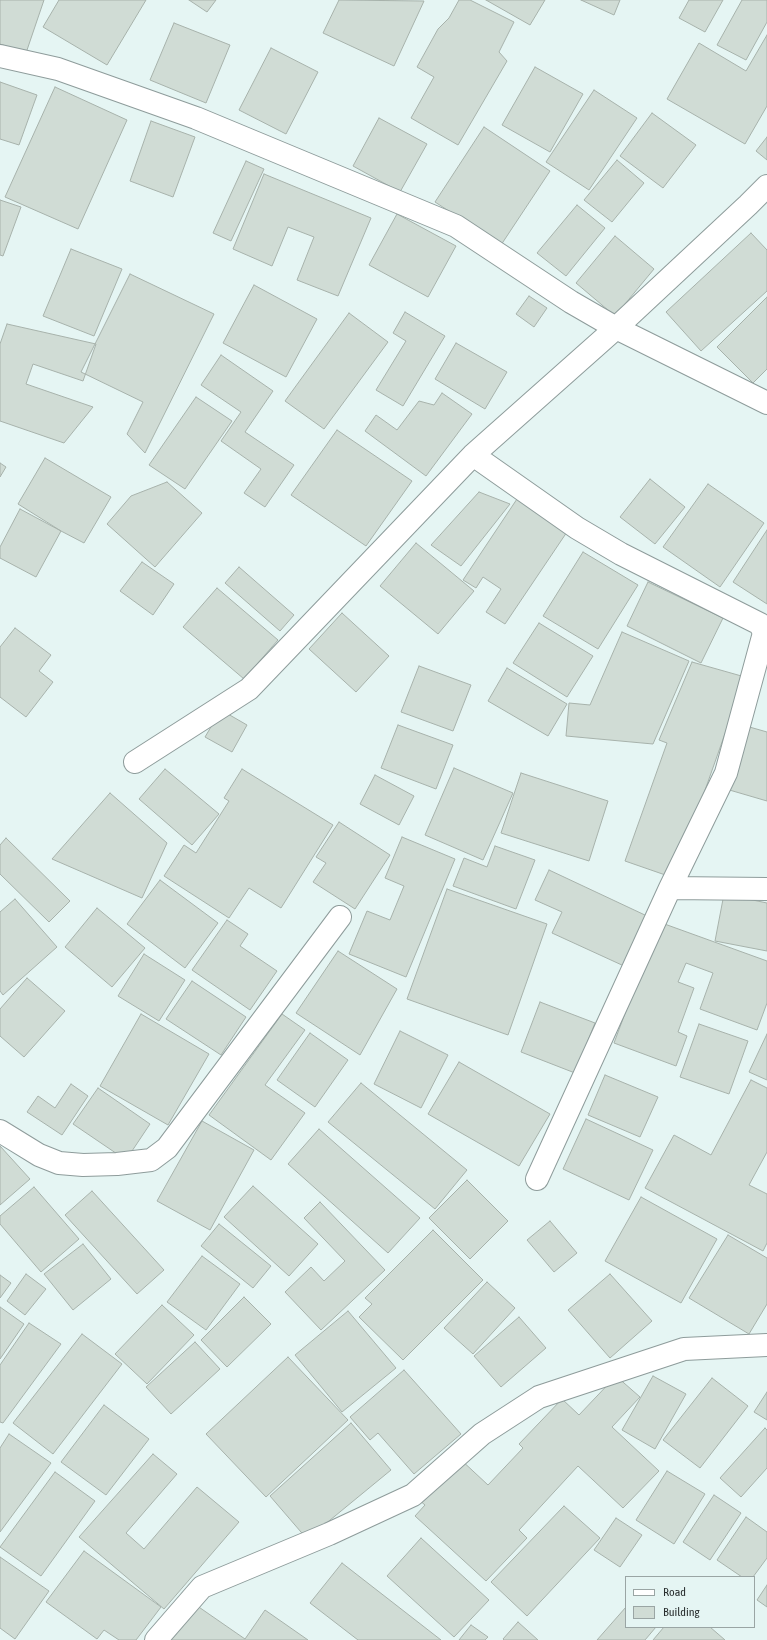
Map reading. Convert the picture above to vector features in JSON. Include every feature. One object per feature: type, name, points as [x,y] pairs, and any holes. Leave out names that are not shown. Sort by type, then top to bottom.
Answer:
[{"type":"street","points":[[0,56],[58,69],[196,118],[456,226],[571,302],[616,328],[767,403]]},
{"type":"street","points":[[135,762],[249,689],[473,455],[616,328],[767,186]]},
{"type":"street","points":[[473,455],[577,528],[621,554],[760,624],[764,633],[726,773],[670,888],[537,1179]]},
{"type":"street","points":[[670,888],[767,889]]},
{"type":"street","points":[[0,1130],[39,1154],[59,1163],[83,1165],[117,1164],[151,1160],[168,1148],[172,1143],[340,917]]},
{"type":"street","points":[[156,1640],[202,1587],[329,1534],[413,1495],[482,1434],[539,1397],[684,1349],[767,1345]]},
{"type":"building","points":[[0,0],[44,0],[26,53],[0,44]]},
{"type":"building","points":[[59,0],[146,0],[107,65],[43,27]]},
{"type":"building","points":[[189,0],[216,0],[207,12]]},
{"type":"building","points":[[339,0],[424,1],[394,66],[323,33]]},
{"type":"building","points":[[459,0],[470,0],[514,22],[499,52],[507,61],[458,145],[411,118],[434,77],[417,67],[438,29],[449,18]]},
{"type":"building","points":[[486,0],[545,0],[530,25]]},
{"type":"building","points":[[581,0],[620,0],[614,15]]},
{"type":"building","points":[[689,0],[723,0],[705,32],[679,18]]},
{"type":"building","points":[[742,0],[767,0],[767,22],[746,60],[717,45]]},
{"type":"building","points":[[174,23],[230,45],[206,103],[150,80]]},
{"type":"building","points":[[767,35],[767,106],[745,144],[667,99],[699,43],[746,71]]},
{"type":"building","points":[[271,48],[318,72],[286,134],[239,110]]},
{"type":"building","points":[[535,67],[583,94],[550,152],[502,125]]},
{"type":"building","points":[[0,82],[37,95],[19,145],[0,139]]},
{"type":"building","points":[[55,87],[127,120],[78,229],[5,197]]},
{"type":"building","points":[[594,90],[637,118],[589,190],[546,162]]},
{"type":"building","points":[[652,113],[696,145],[663,188],[620,156]]},
{"type":"building","points":[[379,118],[427,144],[400,192],[353,166]]},
{"type":"building","points":[[151,121],[195,137],[173,197],[130,181]]},
{"type":"building","points":[[484,127],[550,171],[501,245],[435,202]]},
{"type":"building","points":[[767,137],[767,160],[756,151]]},
{"type":"building","points":[[617,160],[644,183],[612,222],[584,200]]},
{"type":"building","points":[[246,161],[264,169],[231,241],[213,233]]},
{"type":"building","points":[[264,174],[371,218],[338,296],[297,280],[314,237],[288,227],[272,266],[233,249]]},
{"type":"building","points":[[0,200],[21,207],[3,256],[0,255]]},
{"type":"building","points":[[577,205],[605,228],[566,276],[537,253]]},
{"type":"building","points":[[397,214],[456,246],[428,297],[369,265]]},
{"type":"building","points":[[751,233],[767,250],[767,291],[701,351],[666,312]]},
{"type":"building","points":[[615,236],[654,269],[615,316],[576,283]]},
{"type":"building","points":[[71,249],[122,269],[94,336],[43,316]]},
{"type":"building","points":[[130,274],[214,314],[145,453],[127,434],[143,402],[81,372]]},
{"type":"building","points":[[254,285],[317,319],[286,377],[223,343]]},
{"type":"building","points":[[529,296],[547,308],[534,327],[516,314]]},
{"type":"building","points":[[767,297],[767,369],[753,383],[717,347]]},
{"type":"building","points":[[405,312],[445,336],[403,406],[376,390],[406,341],[393,333]]},
{"type":"building","points":[[349,313],[388,342],[324,429],[285,401]]},
{"type":"building","points":[[7,324],[96,344],[83,381],[33,364],[26,384],[93,407],[64,443],[0,421],[0,344]]},
{"type":"building","points":[[456,343],[507,372],[485,409],[435,379]]},
{"type":"building","points":[[221,355],[273,391],[245,432],[294,465],[265,507],[244,493],[261,469],[221,441],[241,412],[201,385]]},
{"type":"building","points":[[442,393],[472,414],[426,476],[365,431],[376,415],[397,430],[419,401],[434,405]]},
{"type":"building","points":[[196,397],[232,421],[185,489],[149,465]]},
{"type":"building","points":[[337,430],[412,481],[366,546],[291,495]]},
{"type":"building","points":[[45,458],[111,497],[84,543],[61,531],[18,504]]},
{"type":"building","points":[[0,463],[6,467],[0,477]]},
{"type":"building","points":[[650,479],[685,507],[655,544],[620,517]]},
{"type":"building","points":[[167,482],[202,513],[155,567],[107,524],[131,496]]},
{"type":"building","points":[[708,484],[764,523],[720,587],[663,547]]},
{"type":"building","points":[[479,492],[510,504],[461,566],[431,545]]},
{"type":"building","points":[[519,496],[569,529],[505,624],[486,612],[501,589],[483,577],[476,588],[463,580]]},
{"type":"building","points":[[20,509],[61,531],[36,577],[0,558],[0,547]]},
{"type":"building","points":[[767,530],[767,604],[733,582]]},
{"type":"building","points":[[416,543],[474,591],[438,634],[380,586]]},
{"type":"building","points":[[583,552],[638,585],[598,649],[543,616]]},
{"type":"building","points":[[142,562],[174,584],[153,615],[120,591]]},
{"type":"building","points":[[239,567],[294,615],[280,631],[225,583]]},
{"type":"building","points":[[648,582],[723,618],[701,663],[627,626]]},
{"type":"building","points":[[217,588],[278,640],[244,679],[183,627]]},
{"type":"building","points":[[342,613],[389,656],[356,692],[309,649]]},
{"type":"building","points":[[539,623],[593,656],[567,697],[513,663]]},
{"type":"building","points":[[15,628],[51,655],[39,671],[53,682],[26,717],[0,697],[0,647]]},
{"type":"building","points":[[622,632],[689,661],[653,744],[566,736],[569,703],[590,705]]},
{"type":"building","points":[[692,662],[745,677],[674,878],[625,861],[667,743],[659,740]]},
{"type":"building","points":[[419,666],[471,685],[453,731],[401,712]]},
{"type":"building","points":[[507,668],[567,704],[548,736],[488,701]]},
{"type":"building","points":[[221,710],[247,725],[232,752],[205,737]]},
{"type":"building","points":[[398,725],[453,745],[436,789],[381,768]]},
{"type":"building","points":[[746,726],[767,732],[767,801],[726,789]]},
{"type":"building","points":[[454,768],[513,793],[483,860],[425,835]]},
{"type":"building","points":[[165,769],[219,814],[192,845],[139,799]]},
{"type":"building","points":[[242,769],[333,825],[281,908],[249,888],[229,918],[164,876],[184,845],[196,853],[229,801],[224,798]]},
{"type":"building","points":[[521,773],[608,801],[589,861],[501,833]]},
{"type":"building","points":[[375,775],[414,796],[399,825],[360,804]]},
{"type":"building","points":[[110,793],[167,843],[142,898],[52,859]]},
{"type":"building","points":[[339,822],[390,855],[355,909],[313,882],[326,863],[316,857]]},
{"type":"building","points":[[402,837],[455,859],[406,977],[349,954],[367,911],[390,920],[404,886],[385,878]]},
{"type":"building","points":[[6,838],[70,901],[49,922],[0,874],[0,845]]},
{"type":"building","points":[[495,846],[535,860],[516,909],[453,886],[464,858],[487,867]]},
{"type":"building","points":[[549,870],[647,916],[624,966],[552,933],[562,912],[535,900]]},
{"type":"building","points":[[160,880],[218,923],[185,968],[127,924]]},
{"type":"building","points":[[447,889],[547,924],[508,1035],[407,999]]},
{"type":"building","points":[[724,894],[767,903],[767,951],[715,941]]},
{"type":"building","points":[[15,899],[57,947],[3,995],[0,991],[0,912]]},
{"type":"building","points":[[97,908],[145,948],[112,987],[65,947]]},
{"type":"building","points":[[227,920],[248,934],[240,946],[277,971],[250,1010],[192,970]]},
{"type":"building","points":[[659,922],[767,961],[767,1003],[757,1030],[700,1009],[713,973],[686,963],[678,982],[694,988],[678,1032],[687,1036],[676,1066],[614,1043]]},
{"type":"building","points":[[338,951],[397,989],[360,1055],[296,1013]]},
{"type":"building","points":[[144,954],[185,980],[159,1021],[118,996]]},
{"type":"building","points":[[27,978],[65,1011],[24,1057],[0,1036],[0,1009]]},
{"type":"building","points":[[192,981],[246,1017],[221,1055],[166,1019]]},
{"type":"building","points":[[540,1002],[595,1023],[575,1073],[521,1052]]},
{"type":"building","points":[[141,1014],[209,1054],[168,1125],[100,1086]]},
{"type":"building","points":[[282,1014],[305,1030],[265,1085],[305,1113],[271,1160],[209,1115]]},
{"type":"building","points":[[699,1024],[748,1041],[729,1094],[680,1077]]},
{"type":"building","points":[[400,1031],[448,1055],[421,1108],[374,1084]]},
{"type":"building","points":[[310,1033],[348,1060],[315,1107],[277,1080]]},
{"type":"building","points":[[767,1034],[767,1080],[749,1072]]},
{"type":"building","points":[[459,1062],[550,1114],[519,1166],[428,1114]]},
{"type":"building","points":[[605,1075],[658,1097],[640,1137],[588,1115]]},
{"type":"building","points":[[751,1080],[767,1088],[767,1152],[749,1185],[767,1194],[767,1243],[763,1251],[645,1188],[674,1135],[711,1155]]},
{"type":"building","points":[[361,1083],[467,1170],[435,1209],[328,1122]]},
{"type":"building","points":[[71,1084],[88,1096],[62,1135],[27,1112],[38,1096],[55,1108]]},
{"type":"building","points":[[98,1088],[150,1124],[126,1160],[73,1124]]},
{"type":"building","points":[[586,1119],[653,1150],[629,1200],[563,1169]]},
{"type":"building","points":[[202,1121],[254,1150],[210,1230],[157,1201]]},
{"type":"building","points":[[319,1129],[420,1218],[388,1253],[288,1164]]},
{"type":"building","points":[[0,1146],[30,1179],[0,1205]]},
{"type":"building","points":[[467,1180],[508,1221],[470,1259],[429,1218]]},
{"type":"building","points":[[253,1186],[318,1244],[289,1276],[224,1217]]},
{"type":"building","points":[[34,1187],[79,1239],[41,1272],[0,1224],[0,1216]]},
{"type":"building","points":[[92,1191],[164,1270],[137,1294],[65,1215]]},
{"type":"building","points":[[641,1197],[717,1239],[681,1303],[605,1261]]},
{"type":"building","points":[[320,1202],[385,1270],[321,1330],[285,1292],[311,1267],[324,1281],[345,1261],[304,1218]]},
{"type":"building","points":[[550,1221],[577,1253],[554,1272],[527,1240]]},
{"type":"building","points":[[219,1224],[271,1266],[253,1288],[201,1246]]},
{"type":"building","points":[[433,1230],[483,1280],[403,1360],[359,1317],[372,1304],[365,1298]]},
{"type":"building","points":[[728,1235],[767,1258],[767,1304],[749,1334],[689,1298]]},
{"type":"building","points":[[83,1244],[111,1279],[73,1310],[44,1274]]},
{"type":"building","points":[[202,1256],[240,1284],[206,1330],[167,1302]]},
{"type":"building","points":[[26,1274],[46,1289],[25,1315],[7,1301]]},
{"type":"building","points":[[610,1274],[652,1321],[610,1358],[568,1310]]},
{"type":"building","points":[[0,1275],[11,1283],[0,1298]]},
{"type":"building","points":[[487,1282],[515,1308],[473,1354],[444,1328]]},
{"type":"building","points":[[244,1297],[271,1324],[227,1367],[201,1340]]},
{"type":"building","points":[[162,1305],[194,1335],[147,1384],[115,1354]]},
{"type":"building","points":[[0,1307],[24,1324],[0,1359]]},
{"type":"building","points":[[348,1311],[396,1368],[342,1412],[295,1355]]},
{"type":"building","points":[[519,1317],[546,1348],[501,1387],[474,1356]]},
{"type":"building","points":[[29,1323],[61,1344],[3,1423],[0,1422],[0,1365]]},
{"type":"building","points":[[82,1334],[122,1364],[53,1454],[13,1423]]},
{"type":"building","points":[[195,1342],[220,1369],[171,1414],[146,1387]]},
{"type":"building","points":[[288,1357],[348,1420],[266,1497],[206,1434]]},
{"type":"building","points":[[404,1370],[461,1434],[414,1474],[378,1433],[370,1440],[350,1417]]},
{"type":"building","points":[[616,1376],[640,1397],[612,1427],[659,1471],[623,1508],[578,1466],[519,1530],[527,1538],[486,1581],[415,1516],[425,1505],[419,1500],[459,1458],[488,1485],[523,1448],[519,1444],[562,1399],[579,1415]]},
{"type":"building","points":[[653,1376],[686,1394],[655,1449],[622,1430]]},
{"type":"building","points":[[712,1378],[748,1406],[700,1468],[663,1440]]},
{"type":"building","points":[[767,1392],[767,1420],[754,1412]]},
{"type":"building","points":[[104,1405],[149,1439],[106,1495],[61,1462]]},
{"type":"building","points":[[351,1423],[391,1470],[307,1539],[270,1496]]},
{"type":"building","points":[[765,1428],[767,1430],[767,1468],[741,1497],[720,1478]]},
{"type":"building","points":[[9,1434],[51,1463],[0,1532],[0,1448]]},
{"type":"building","points":[[153,1454],[177,1474],[126,1533],[144,1549],[197,1487],[239,1522],[164,1609],[79,1537]]},
{"type":"building","points":[[667,1471],[705,1494],[674,1544],[636,1520]]},
{"type":"building","points":[[55,1472],[95,1501],[41,1576],[0,1547]]},
{"type":"building","points":[[714,1495],[741,1513],[710,1560],[683,1542]]},
{"type":"building","points":[[564,1506],[600,1538],[527,1616],[491,1582]]},
{"type":"building","points":[[746,1517],[767,1532],[767,1558],[754,1576],[741,1576],[717,1560]]},
{"type":"building","points":[[616,1518],[642,1535],[620,1567],[594,1550]]},
{"type":"building","points":[[421,1538],[489,1600],[454,1637],[387,1576]]},
{"type":"building","points":[[84,1551],[161,1607],[136,1640],[119,1640],[104,1630],[97,1639],[46,1602]]},
{"type":"building","points":[[0,1557],[49,1591],[15,1639],[0,1628]]},
{"type":"building","points":[[342,1563],[441,1640],[358,1640],[310,1603]]},
{"type":"building","points":[[767,1585],[767,1607],[757,1600]]},
{"type":"building","points":[[193,1603],[245,1639],[265,1610],[308,1640],[167,1640]]},
{"type":"building","points":[[625,1608],[625,1628],[655,1628],[645,1640],[597,1640]]},
{"type":"building","points":[[518,1622],[538,1640],[504,1640],[503,1639]]},
{"type":"building","points":[[471,1625],[488,1637],[485,1640],[459,1640]]},
{"type":"building","points":[[663,1628],[711,1628],[725,1640],[653,1640]]}]
